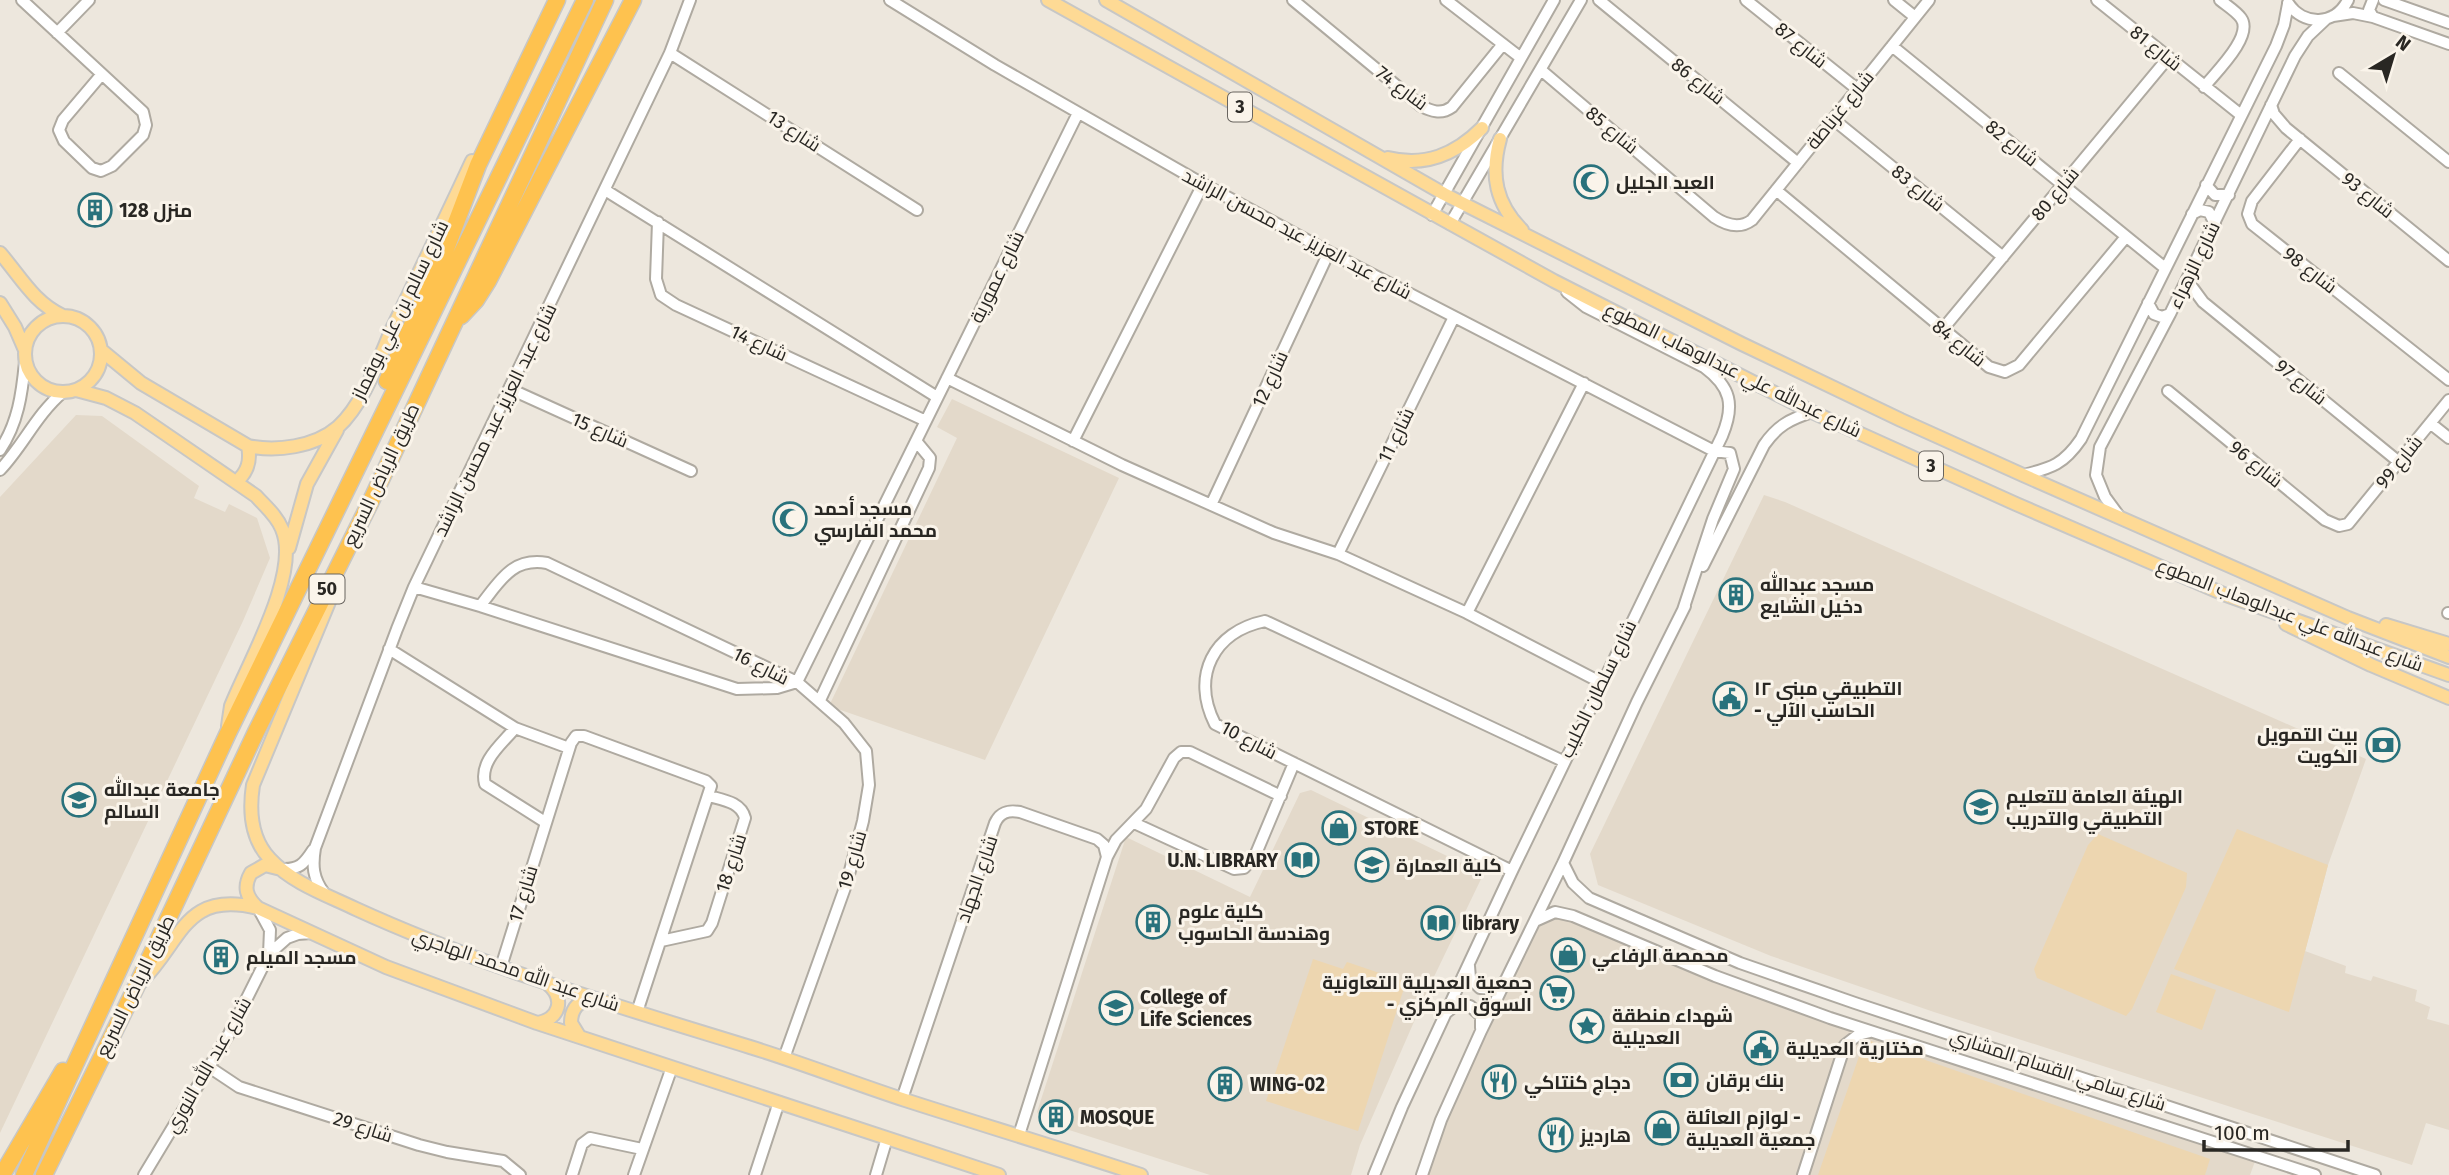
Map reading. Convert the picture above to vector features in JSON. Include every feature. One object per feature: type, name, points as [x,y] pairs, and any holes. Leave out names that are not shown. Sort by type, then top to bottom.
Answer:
[{"type":"highway","points":[[362,456],[372,413],[446,249],[478,165],[557,0]]},
{"type":"highway","name":"طريق الرياض السريع","points":[[24,1175],[228,733],[585,0]]},
{"type":"highway","name":"طريق الرياض السريع","points":[[46,1175],[250,744],[370,501],[605,0]]},
{"type":"highway","points":[[450,328],[476,300],[488,281],[635,0]]},
{"type":"highway","points":[[2,1175],[102,1006]]},
{"type":"main road","name":"شارع عبدالله علي عبدالوهاب المطوع","points":[[1048,0],[1432,215],[1812,412],[2226,595],[2449,675]]},
{"type":"main road","name":"شارع عبدالله علي عبدالوهاب المطوع","points":[[1105,0],[1444,194],[1901,421],[2348,618],[2449,657]]},
{"type":"main road","name":"شارع سالم بن علي بوقماز","points":[[101,350],[141,383],[247,446],[283,449],[321,438],[339,426],[363,391],[491,121],[526,62]]},
{"type":"main road","points":[[1371,152],[1410,162],[1430,160],[1467,143],[1482,128]]},
{"type":"main road","points":[[1500,139],[1494,178],[1498,197],[1507,214],[1536,242]]},
{"type":"main road","points":[[0,253],[40,302],[63,316],[80,320],[90,327],[97,337],[101,359],[95,375],[83,387],[69,391]]},
{"type":"main road","points":[[0,303],[15,327],[28,370],[39,384],[46,388],[106,398],[128,409],[256,496],[282,529],[288,552]]},
{"type":"main road","points":[[25,356],[29,337],[37,326],[50,318],[63,316]]},
{"type":"main road","points":[[228,733],[231,706],[284,578],[288,552],[307,484],[339,426]]},
{"type":"main road","points":[[236,482],[248,466],[250,456],[247,446]]},
{"type":"main road","name":"شارع عبد الله محمد الهاجري","points":[[370,501],[253,785],[249,809],[255,832],[261,848],[281,869],[399,929],[547,984],[784,1058],[902,1099],[1141,1175]]},
{"type":"main road","points":[[2226,595],[2371,665],[2449,698]]},
{"type":"main road","points":[[2348,618],[2385,625],[2449,644]]},
{"type":"main road","points":[[258,908],[247,896],[247,880],[251,873],[265,865],[281,869]]},
{"type":"main road","name":"شارع عبد الله محمد الهاجري","points":[[136,987],[157,966],[180,929],[197,914],[212,906],[236,903],[258,908],[386,967],[537,1023],[999,1175]]},
{"type":"main road","points":[[537,1023],[553,1017],[558,1010],[559,1000],[555,990],[547,984]]},
{"type":"main road","points":[[579,1036],[571,1023],[574,1008],[588,999],[596,999]]},
{"type":"street","points":[[22,0],[138,106],[145,118],[143,135],[112,166],[101,170],[92,169],[64,141],[59,130],[63,120],[102,74]]},
{"type":"street","points":[[57,33],[89,0]]},
{"type":"street","name":"شارع عبد العزيز عبد محسن الراشد","points":[[324,893],[316,883],[313,871],[315,848],[414,587],[670,53],[690,0]]},
{"type":"street","name":"شارع عبد العزيز عبد محسن الراشد","points":[[890,0],[1078,113],[1329,253],[1714,451],[1730,453],[1734,469],[1713,519],[1683,610]]},
{"type":"street","name":"شارع 74","points":[[1293,0],[1420,106],[1435,112],[1452,107],[1503,44]]},
{"type":"street","points":[[1446,0],[1521,58]]},
{"type":"street","points":[[1432,215],[1554,0]]},
{"type":"street","points":[[1554,0],[1556,10],[1560,14],[1575,11]]},
{"type":"street","points":[[1450,224],[1581,0]]},
{"type":"street","name":"شارع 86","points":[[1599,0],[1798,163]]},
{"type":"street","name":"شارع 87","points":[[1746,0],[1857,89]]},
{"type":"street","points":[[1894,0],[1915,17]]},
{"type":"street","name":"شارع غرناطة","points":[[1752,220],[1928,0]]},
{"type":"street","name":"شارع 81","points":[[2097,0],[2111,4],[2168,58],[2241,115]]},
{"type":"street","points":[[2204,87],[2240,42],[2244,29],[2241,17],[2220,0]]},
{"type":"street","name":"شارع الزهراء","points":[[2119,516],[2105,497],[2096,475],[2096,461],[2106,436],[2171,314],[2295,56],[2308,36],[2340,12],[2348,0]]},
{"type":"street","points":[[2373,0],[2369,10],[2373,17]]},
{"type":"street","points":[[2384,0],[2449,23]]},
{"type":"street","points":[[2287,2],[2301,16],[2310,19],[2353,13],[2373,17],[2449,44]]},
{"type":"street","name":"شارع الزهراء","points":[[2023,475],[2052,467],[2062,461],[2071,453],[2086,428],[2276,46],[2284,25],[2287,2]]},
{"type":"street","name":"شارع 82","points":[[1892,46],[2165,268]]},
{"type":"street","name":"شارع 13","points":[[670,53],[917,210]]},
{"type":"street","name":"شارع 80","points":[[1942,330],[2168,58]]},
{"type":"street","name":"شارع 85","points":[[1541,70],[1714,217],[1731,225],[1747,224],[1752,220]]},
{"type":"street","points":[[2339,73],[2449,162]]},
{"type":"street","name":"شارع 93","points":[[2271,106],[2286,128],[2449,261]]},
{"type":"street","name":"شارع عمورية","points":[[797,682],[1078,113]]},
{"type":"street","name":"شارع 83","points":[[1833,119],[2003,257]]},
{"type":"street","points":[[2261,126],[2286,128]]},
{"type":"street","name":"شارع 98","points":[[2300,139],[2252,201],[2248,214],[2252,224],[2449,380]]},
{"type":"street","points":[[1073,441],[1203,184]]},
{"type":"street","points":[[2206,184],[2215,195],[2229,195]]},
{"type":"street","points":[[605,190],[937,397]]},
{"type":"street","name":"شارع 84","points":[[1776,190],[1942,330],[1996,371],[2011,371],[2028,355],[2125,238]]},
{"type":"street","points":[[2192,214],[2204,211],[2212,215],[2215,224]]},
{"type":"street","name":"شارع 14","points":[[659,222],[656,279],[661,295],[676,305],[926,421]]},
{"type":"street","name":"شارع 12","points":[[1211,505],[1329,253]]},
{"type":"street","name":"شارع 97","points":[[2188,278],[2203,302],[2399,462]]},
{"type":"street","name":"شارع سلطان الكليب","points":[[1374,1175],[1563,761],[1714,451],[1729,414],[1725,387],[1704,367],[1586,307],[1555,281]]},
{"type":"street","points":[[2177,300],[2185,298],[2203,302]]},
{"type":"street","points":[[2148,303],[2154,314],[2162,317],[2171,314]]},
{"type":"street","name":"شارع 11","points":[[1338,554],[1454,317]]},
{"type":"street","points":[[0,450],[13,429],[19,409],[25,356]]},
{"type":"street","points":[[947,378],[1073,441],[1211,505],[1274,533],[1338,554],[1467,613],[1602,683]]},
{"type":"street","points":[[1467,613],[1584,383]]},
{"type":"street","name":"شارع 15","points":[[509,389],[691,471]]},
{"type":"street","points":[[0,471],[37,418],[69,391]]},
{"type":"street","name":"شارع 96","points":[[2168,391],[2325,520],[2339,526],[2348,524]]},
{"type":"street","name":"شارع 99","points":[[2348,524],[2449,400]]},
{"type":"street","points":[[1422,1175],[1441,1120],[1481,1031],[1763,445],[1776,428],[1793,418],[1812,412]]},
{"type":"street","points":[[2430,423],[2449,438]]},
{"type":"street","points":[[2086,428],[2097,438],[2106,436]]},
{"type":"street","points":[[820,700],[929,468],[930,458],[916,441]]},
{"type":"street","name":"شارع 16","points":[[480,606],[516,566],[532,560],[547,563],[797,682]]},
{"type":"street","name":"شارع 16","points":[[414,587],[737,689],[777,688],[797,682]]},
{"type":"street","name":"شارع 10","points":[[1512,871],[1215,724],[1209,711],[1205,681],[1212,659],[1225,640],[1250,624],[1265,621],[1563,761]]},
{"type":"street","points":[[389,649],[515,728],[569,748],[576,736],[584,736],[706,781],[711,786],[637,1012]]},
{"type":"street","name":"شارع 19","points":[[784,1058],[847,882],[863,821],[869,785],[866,751],[844,723],[797,682]]},
{"type":"street","points":[[515,728],[485,764],[485,784],[545,822]]},
{"type":"street","name":"شارع 17","points":[[502,967],[569,748]]},
{"type":"street","points":[[1019,1135],[1107,857],[1116,840],[1146,809],[1174,758],[1181,752],[1195,754],[1281,796]]},
{"type":"street","points":[[1134,823],[1240,870],[1249,865],[1255,856],[1294,763]]},
{"type":"street","name":"شارع 18","points":[[661,941],[707,931],[712,923],[745,818],[737,805],[709,796]]},
{"type":"street","name":"شارع الجهاد","points":[[902,1099],[995,823],[1000,816],[1010,811],[1020,813],[1097,839],[1104,845],[1107,857]]},
{"type":"street","name":"شارع عبد العزيز عبد محسن الراشد","points":[[281,869],[295,870],[301,867],[315,848]]},
{"type":"street","name":"شارع سامي القسام المشاري","points":[[1563,863],[1573,883],[1589,898],[1741,963],[2375,1175]]},
{"type":"street","points":[[1590,923],[1590,911],[1600,903]]},
{"type":"street","points":[[258,908],[270,930],[269,954]]},
{"type":"street","name":"شارع سامي القسام المشاري","points":[[1534,922],[1555,912],[1590,923],[1727,980],[1830,1018],[2315,1175]]},
{"type":"street","name":"شارع عبد الله النوري","points":[[144,1175],[229,1034],[269,954],[287,938],[311,933]]},
{"type":"street","points":[[1470,963],[1470,978],[1480,988],[1494,989],[1506,980]]},
{"type":"street","points":[[1445,1015],[1456,1005],[1470,1006],[1481,1016],[1481,1031]]},
{"type":"street","points":[[1830,1018],[1840,1030],[1846,1045]]},
{"type":"street","points":[[1803,1175],[1846,1045],[1858,1035],[1873,1031]]},
{"type":"street","name":"شارع 29","points":[[209,1067],[239,1087],[419,1145],[503,1161],[520,1175]]},
{"type":"street","points":[[634,1175],[672,1067]]},
{"type":"street","points":[[2048,1087],[2053,1081],[2052,1068]]},
{"type":"street","points":[[2070,1094],[2069,1086],[2076,1076]]},
{"type":"street","points":[[755,1175],[779,1102]]},
{"type":"street","points":[[572,1175],[582,1144],[590,1138],[642,1149]]},
{"type":"street","points":[[876,1175],[887,1138]]},
{"type":"shaded area","points":[[952,399],[1119,478],[985,760],[829,706],[957,438],[937,427]]},
{"type":"shaded area","name":"جامعة عبدالله السالم","points":[[76,415],[102,416],[199,486],[194,498],[225,512],[229,504],[257,518],[270,558],[243,621],[0,1133],[0,497]]},
{"type":"shaded area","name":"الهيئة العامة للتعليم التطبيقي والتدريب","points":[[1764,495],[2366,759],[2328,865],[2305,951],[2346,966],[2345,973],[2371,981],[2373,976],[2417,990],[2415,1001],[2430,1007],[2427,1019],[2449,1025],[2449,1130],[2426,1123],[2412,1165],[1934,1012],[1771,956],[1598,885],[1590,854]]},
{"type":"shaded area","points":[[1311,790],[1480,872],[1481,879],[1431,983],[1360,1145],[1351,1175],[1210,1175],[1044,1122],[1037,1112],[1126,837],[1250,897],[1300,793]]},
{"type":"shaded area","points":[[2237,829],[2328,865],[2289,1012],[2174,969]]},
{"type":"shaded area","points":[[2098,834],[2187,873],[2186,887],[2132,1009],[2126,1016],[2037,978],[2034,969],[2088,845]]},
{"type":"shaded area","points":[[1555,912],[1812,1012],[2257,1156],[2250,1175],[1422,1175],[1534,922]]},
{"type":"shaded area","points":[[1313,959],[1343,969],[1347,962],[1406,982],[1358,1131],[1266,1101]]},
{"type":"shaded area","points":[[2171,974],[2216,990],[2202,1030],[2156,1012]]},
{"type":"shaded area","points":[[1865,1039],[2210,1159],[2205,1175],[1818,1175]]},
{"type":"place","name":"العبد الجليل","points":[[1591,182]]},
{"type":"place","name":"منزل 128","points":[[95,210]]},
{"type":"place","name":"مسجد أحمد محمد الفارسي","points":[[790,519]]},
{"type":"place","name":"مسجد عبدالله دخيل الشايع","points":[[1736,595]]},
{"type":"place","name":"التطبيقي مبنى ١٢ - الحاسب الآلي","points":[[1730,699]]},
{"type":"place","name":"بيت التمويل الكويت","points":[[2383,745]]},
{"type":"place","name":"جامعة عبدالله السالم","points":[[79,800]]},
{"type":"place","name":"الهيئة العامة للتعليم التطبيقي والتدريب","points":[[1981,807]]},
{"type":"place","name":"STORE","points":[[1339,828]]},
{"type":"place","name":"U.N. LIBRARY","points":[[1302,860]]},
{"type":"place","name":"كلية العمارة","points":[[1372,865]]},
{"type":"place","name":"كلية علوم وهندسة الحاسوب","points":[[1153,922]]},
{"type":"place","name":"library","points":[[1438,923]]},
{"type":"place","name":"محمصة الرفاعي","points":[[1568,955]]},
{"type":"place","name":"مسجد الميلم","points":[[221,957]]},
{"type":"place","name":"جمعية العديلية التعاونية - السوق المركزي","points":[[1557,993]]},
{"type":"place","name":"College of Life Sciences","points":[[1116,1008]]},
{"type":"place","name":"شهداء منطقة العديلية","points":[[1587,1026]]},
{"type":"place","name":"مختارية العديلية","points":[[1761,1048]]},
{"type":"place","name":"بنك برقان","points":[[1681,1080]]},
{"type":"place","name":"دجاج كنتاكي","points":[[1499,1082]]},
{"type":"place","name":"WING-02","points":[[1225,1084]]},
{"type":"place","name":"MOSQUE","points":[[1056,1117]]},
{"type":"place","name":"لوازم العائلة - جمعية العديلية","points":[[1662,1128]]},
{"type":"place","name":"هارديز","points":[[1556,1135]]}]
